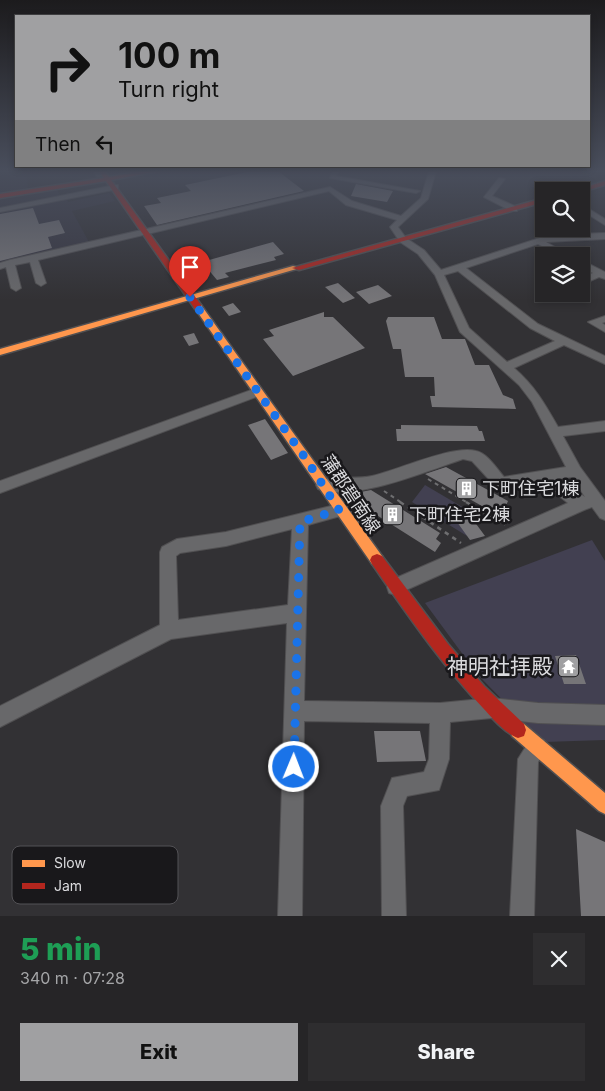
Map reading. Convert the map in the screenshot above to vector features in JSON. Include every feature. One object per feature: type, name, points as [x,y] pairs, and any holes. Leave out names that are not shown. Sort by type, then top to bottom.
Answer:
[{"type":"main road","name":"蒲郡碧南線","points":[[131,214],[395,587],[492,708],[605,805]]},
{"type":"main road","points":[[0,352],[190,297],[497,214]]},
{"type":"street","points":[[16,288],[5,264],[224,214]]},
{"type":"street","points":[[403,214],[394,227],[403,240],[422,252],[439,274],[464,330],[506,367],[537,400],[594,506]]},
{"type":"street","points":[[591,214],[605,224]]},
{"type":"street","points":[[439,274],[549,238],[605,236]]},
{"type":"street","points":[[538,241],[550,247]]},
{"type":"street","points":[[33,258],[40,283]]},
{"type":"street","points":[[590,260],[603,271]]},
{"type":"street","points":[[459,267],[534,326],[605,360]]},
{"type":"street","points":[[590,267],[603,271]]},
{"type":"street","points":[[590,278],[603,271]]},
{"type":"street","points":[[605,319],[593,322],[605,329]]},
{"type":"street","points":[[506,367],[564,340]]},
{"type":"street","points":[[0,487],[257,392]]},
{"type":"street","points":[[555,432],[605,426]]},
{"type":"street","points":[[323,485],[354,485],[372,482],[463,454],[476,456],[501,483],[575,471]]},
{"type":"street","points":[[544,477],[594,506]]},
{"type":"street","points":[[395,587],[518,532],[594,506]]},
{"type":"street","points":[[169,630],[168,552],[177,546],[226,539],[300,522],[339,510]]},
{"type":"street","points":[[290,916],[296,613],[300,522]]},
{"type":"street","points":[[0,717],[169,630],[296,613]]},
{"type":"street","points":[[295,711],[440,713],[492,708],[538,713],[605,715]]},
{"type":"street","points":[[394,916],[392,806],[400,786],[430,782],[439,759],[440,713]]},
{"type":"street","points":[[522,916],[528,759],[537,747]]},
{"type":"path","points":[[412,470],[518,532]]},
{"type":"path","points":[[372,482],[473,552]]},
{"type":"shaded area","points":[[0,214],[74,214],[89,242],[0,262]]},
{"type":"shaded area","points":[[425,485],[481,518],[479,523],[465,528],[467,536],[412,502]]},
{"type":"shaded area","points":[[592,540],[605,561],[605,740],[544,742],[478,675],[425,603]]},
{"type":"building","points":[[0,214],[35,214],[39,224],[59,220],[65,233],[48,237],[52,248],[0,261]]},
{"type":"building","points":[[149,214],[206,214],[157,225]]},
{"type":"building","points":[[273,242],[284,254],[274,257],[276,260],[225,273],[229,277],[217,280],[202,262]]},
{"type":"building","points":[[338,283],[355,298],[343,303],[325,287]]},
{"type":"building","points":[[378,285],[392,296],[369,304],[356,292]]},
{"type":"building","points":[[233,303],[241,312],[229,316],[222,307]]},
{"type":"building","points":[[324,312],[324,317],[333,317],[365,348],[293,376],[263,339],[274,336],[269,330]]},
{"type":"building","points":[[388,317],[434,317],[442,339],[465,339],[475,365],[489,365],[503,395],[513,399],[516,409],[432,407],[430,396],[435,396],[434,377],[405,377],[401,349],[393,349],[386,321]]},
{"type":"building","points":[[194,333],[199,343],[189,346],[183,336]]},
{"type":"building","points":[[265,419],[288,453],[271,460],[248,425]]},
{"type":"building","points":[[401,425],[477,426],[479,431],[482,431],[485,441],[397,441],[396,429],[401,429]]},
{"type":"building","name":"下町住宅1棟","points":[[446,467],[508,501],[505,508],[510,511],[505,519],[425,474]]},
{"type":"building","name":"下町住宅2棟","points":[[371,490],[440,533],[436,539],[441,543],[435,552],[345,495]]},
{"type":"building","points":[[471,517],[485,536],[470,540],[457,522]]},
{"type":"building","points":[[576,655],[586,684],[564,684],[555,656]]},
{"type":"building","points":[[374,731],[420,731],[426,761],[377,762]]},
{"type":"building","points":[[576,829],[605,842],[605,916],[581,916]]},
{"type":"traffic: slow","points":[[0,352],[296,268]]},
{"type":"traffic: slow","points":[[198,307],[377,560]]},
{"type":"traffic: slow","points":[[518,730],[605,805]]},
{"type":"traffic: jam","points":[[132,214],[198,307]]},
{"type":"traffic: jam","points":[[296,268],[494,214]]},
{"type":"traffic: jam","points":[[377,560],[442,650],[478,692],[518,730]]},
{"type":"place","name":"下町住宅1棟","points":[[466,488]]},
{"type":"place","name":"下町住宅2棟","points":[[393,514]]},
{"type":"place","name":"神明社拝殿","points":[[568,666]]},
{"type":"route","points":[[190,297],[306,459],[339,510],[300,522],[296,613],[294,767]]}]
